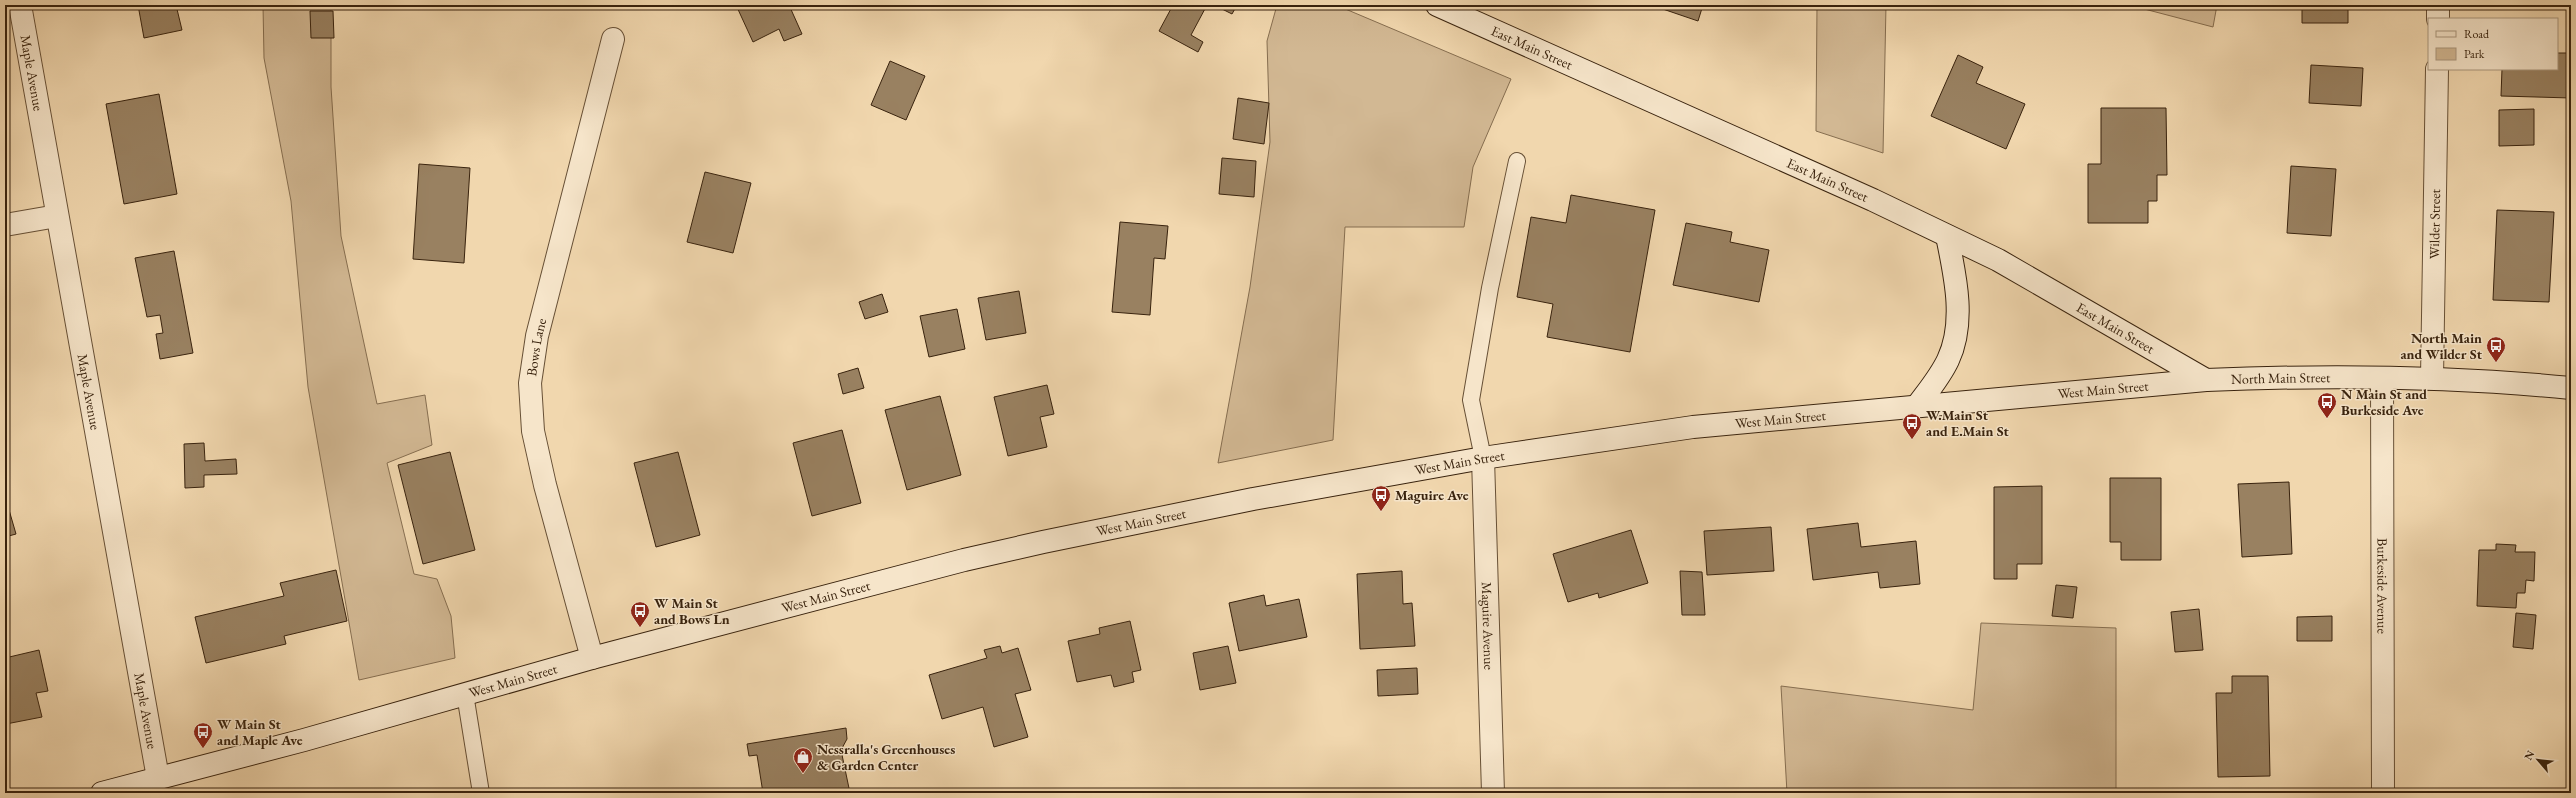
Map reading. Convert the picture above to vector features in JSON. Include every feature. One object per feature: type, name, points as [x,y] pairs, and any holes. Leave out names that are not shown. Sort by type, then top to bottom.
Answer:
[{"type":"main road","name":"Maple Avenue","points":[[20,5],[158,778]]},
{"type":"main road","name":"East Main Street","points":[[1437,5],[1866,197],[1946,236],[2048,287],[2206,380]]},
{"type":"main road","points":[[2438,5],[2438,18]]},
{"type":"main road","name":"Bows Lane","points":[[592,658],[545,485],[533,431],[530,383],[537,336],[612,39]]},
{"type":"main road","name":"Wilder Street","points":[[2432,378],[2437,70]]},
{"type":"main road","points":[[5,225],[57,216]]},
{"type":"main road","points":[[1917,406],[1936,382],[1949,359],[1955,334],[1958,307],[1946,236]]},
{"type":"main road","name":"North Main Street","points":[[2206,380],[2276,377],[2382,379],[2432,378],[2571,388]]},
{"type":"main road","name":"Burkeside Avenue","points":[[2382,379],[2383,793]]},
{"type":"main road","name":"West Main Street","points":[[102,793],[592,658],[1043,542],[1328,484],[1484,458],[1693,427],[2206,380]]},
{"type":"main road","name":"Maguire Avenue","points":[[1484,458],[1493,793]]},
{"type":"lane","points":[[1484,458],[1471,400],[1490,288],[1517,161]]},
{"type":"lane","points":[[465,694],[481,793]]},
{"type":"green space","points":[[263,5],[331,5],[331,87],[341,236],[377,404],[425,395],[432,445],[387,463],[414,574],[437,579],[451,616],[455,658],[359,680],[308,387],[291,201],[264,58]]},
{"type":"green space","points":[[1277,5],[1336,5],[1511,79],[1473,167],[1464,227],[1345,227],[1333,440],[1218,463],[1250,287],[1270,142],[1267,41]]},
{"type":"green space","points":[[1817,5],[1886,5],[1883,153],[1816,131]]},
{"type":"green space","points":[[2129,5],[2217,5],[2213,27]]},
{"type":"green space","points":[[1981,623],[2116,628],[2116,793],[1787,793],[1781,686],[1973,710]]},
{"type":"building","points":[[138,5],[176,5],[182,30],[144,38]]},
{"type":"building","points":[[736,5],[789,5],[802,34],[784,41],[779,29],[753,42]]},
{"type":"building","points":[[1173,5],[1207,5],[1191,35],[1203,42],[1198,52],[1159,31]]},
{"type":"building","points":[[1214,5],[1237,5],[1232,14]]},
{"type":"building","points":[[1651,5],[1703,5],[1698,21]]},
{"type":"building","points":[[2302,5],[2348,5],[2348,23],[2302,23]]},
{"type":"building","points":[[310,11],[333,11],[334,38],[311,38]]},
{"type":"building","points":[[2558,53],[2571,53],[2571,98],[2501,96],[2502,70],[2558,70]]},
{"type":"building","points":[[1958,55],[1983,67],[1976,83],[2025,104],[2006,149],[1931,116]]},
{"type":"building","points":[[890,61],[925,76],[906,120],[871,105]]},
{"type":"building","points":[[2311,65],[2363,68],[2361,106],[2309,103]]},
{"type":"building","points":[[159,94],[177,194],[124,204],[106,104]]},
{"type":"building","points":[[1238,98],[1269,103],[1264,144],[1233,139]]},
{"type":"building","points":[[2101,108],[2166,108],[2167,175],[2157,175],[2157,201],[2148,201],[2148,223],[2088,223],[2088,164],[2101,164]]},
{"type":"building","points":[[2534,109],[2534,145],[2499,146],[2499,110]]},
{"type":"building","points":[[1222,158],[1256,161],[1254,197],[1219,194]]},
{"type":"building","points":[[419,164],[470,168],[464,263],[413,259]]},
{"type":"building","points":[[2291,166],[2336,169],[2331,236],[2287,233]]},
{"type":"building","points":[[705,172],[751,183],[733,253],[687,242]]},
{"type":"building","points":[[1571,195],[1655,210],[1630,352],[1547,337],[1553,304],[1517,297],[1531,217],[1566,223]]},
{"type":"building","points":[[2497,210],[2554,212],[2549,302],[2493,300]]},
{"type":"building","points":[[1120,222],[1168,226],[1165,259],[1154,258],[1150,315],[1112,312]]},
{"type":"building","points":[[1686,223],[1732,232],[1730,242],[1769,250],[1759,302],[1673,285]]},
{"type":"building","points":[[174,251],[193,353],[160,359],[156,334],[163,333],[160,315],[147,317],[135,258]]},
{"type":"building","points":[[1019,291],[1026,333],[986,340],[978,298]]},
{"type":"building","points":[[882,294],[888,312],[865,319],[859,302]]},
{"type":"building","points":[[957,309],[965,349],[929,357],[920,316]]},
{"type":"building","points":[[858,368],[864,388],[843,394],[838,374]]},
{"type":"building","points":[[1047,385],[1054,414],[1040,417],[1047,447],[1008,456],[994,397]]},
{"type":"building","points":[[940,396],[961,475],[907,490],[885,410]]},
{"type":"building","points":[[842,430],[861,503],[812,516],[793,443]]},
{"type":"building","points":[[204,443],[205,461],[236,459],[237,474],[204,475],[204,487],[185,488],[184,444]]},
{"type":"building","points":[[450,452],[475,550],[423,564],[398,465]]},
{"type":"building","points":[[678,452],[700,535],[656,547],[634,463]]},
{"type":"building","points":[[2110,478],[2161,478],[2161,560],[2121,560],[2121,542],[2110,542]]},
{"type":"building","points":[[2289,482],[2292,554],[2242,557],[2238,484]]},
{"type":"building","points":[[2042,486],[2042,564],[2017,564],[2017,579],[1994,579],[1994,487]]},
{"type":"building","points":[[5,496],[16,534],[5,537]]},
{"type":"building","points":[[1858,523],[1861,547],[1916,541],[1920,584],[1880,588],[1878,572],[1813,580],[1807,529]]},
{"type":"building","points":[[1771,527],[1774,571],[1707,575],[1704,531]]},
{"type":"building","points":[[1631,530],[1648,583],[1599,598],[1598,593],[1568,602],[1553,554]]},
{"type":"building","points":[[2496,544],[2516,545],[2515,552],[2535,552],[2534,581],[2526,580],[2525,593],[2517,593],[2516,608],[2477,606],[2479,550],[2496,550]]},
{"type":"building","points":[[336,570],[347,621],[284,636],[286,644],[206,663],[195,617],[284,596],[280,583]]},
{"type":"building","points":[[1402,571],[1403,604],[1412,603],[1415,646],[1360,649],[1357,574]]},
{"type":"building","points":[[1680,571],[1702,572],[1705,615],[1682,615]]},
{"type":"building","points":[[2056,585],[2077,587],[2073,618],[2052,616]]},
{"type":"building","points":[[1264,595],[1266,606],[1299,599],[1307,637],[1239,651],[1229,603]]},
{"type":"building","points":[[2199,609],[2203,650],[2175,652],[2171,612]]},
{"type":"building","points":[[2516,613],[2536,615],[2533,649],[2513,647]]},
{"type":"building","points":[[2332,616],[2332,641],[2297,641],[2297,617]]},
{"type":"building","points":[[1130,621],[1141,670],[1132,672],[1134,682],[1114,687],[1111,675],[1077,682],[1068,641],[1100,634],[1099,628]]},
{"type":"building","points":[[1000,646],[1002,653],[1018,648],[1031,690],[1015,694],[1028,737],[994,747],[983,707],[942,719],[929,675],[987,658],[984,650]]},
{"type":"building","points":[[1228,646],[1236,683],[1200,690],[1193,653]]},
{"type":"building","points":[[39,650],[48,691],[36,693],[42,717],[6,724],[5,658]]},
{"type":"building","points":[[1417,668],[1418,694],[1378,696],[1377,670]]},
{"type":"building","points":[[2232,676],[2268,676],[2270,776],[2218,777],[2216,693],[2232,693]]},
{"type":"building","name":"Nessralla's Greenhouses & Garden Center","points":[[846,728],[847,739],[841,750],[850,793],[763,793],[757,755],[749,756],[747,744]]},
{"type":"building","points":[[2571,775],[2571,793],[2569,793]]},
{"type":"place","name":"North Main and Wilder St","points":[[2496,363]]},
{"type":"place","name":"N Main St and Burkeside Ave","points":[[2327,419]]},
{"type":"place","name":"W.Main St and E.Main St","points":[[1912,440]]},
{"type":"place","name":"Maguire Ave","points":[[1381,512]]},
{"type":"place","name":"W Main St and Bows Ln","points":[[640,628]]},
{"type":"place","name":"W Main St and Maple Ave","points":[[203,749]]},
{"type":"place","name":"Nessralla's Greenhouses & Garden Center","points":[[803,774]]}]
